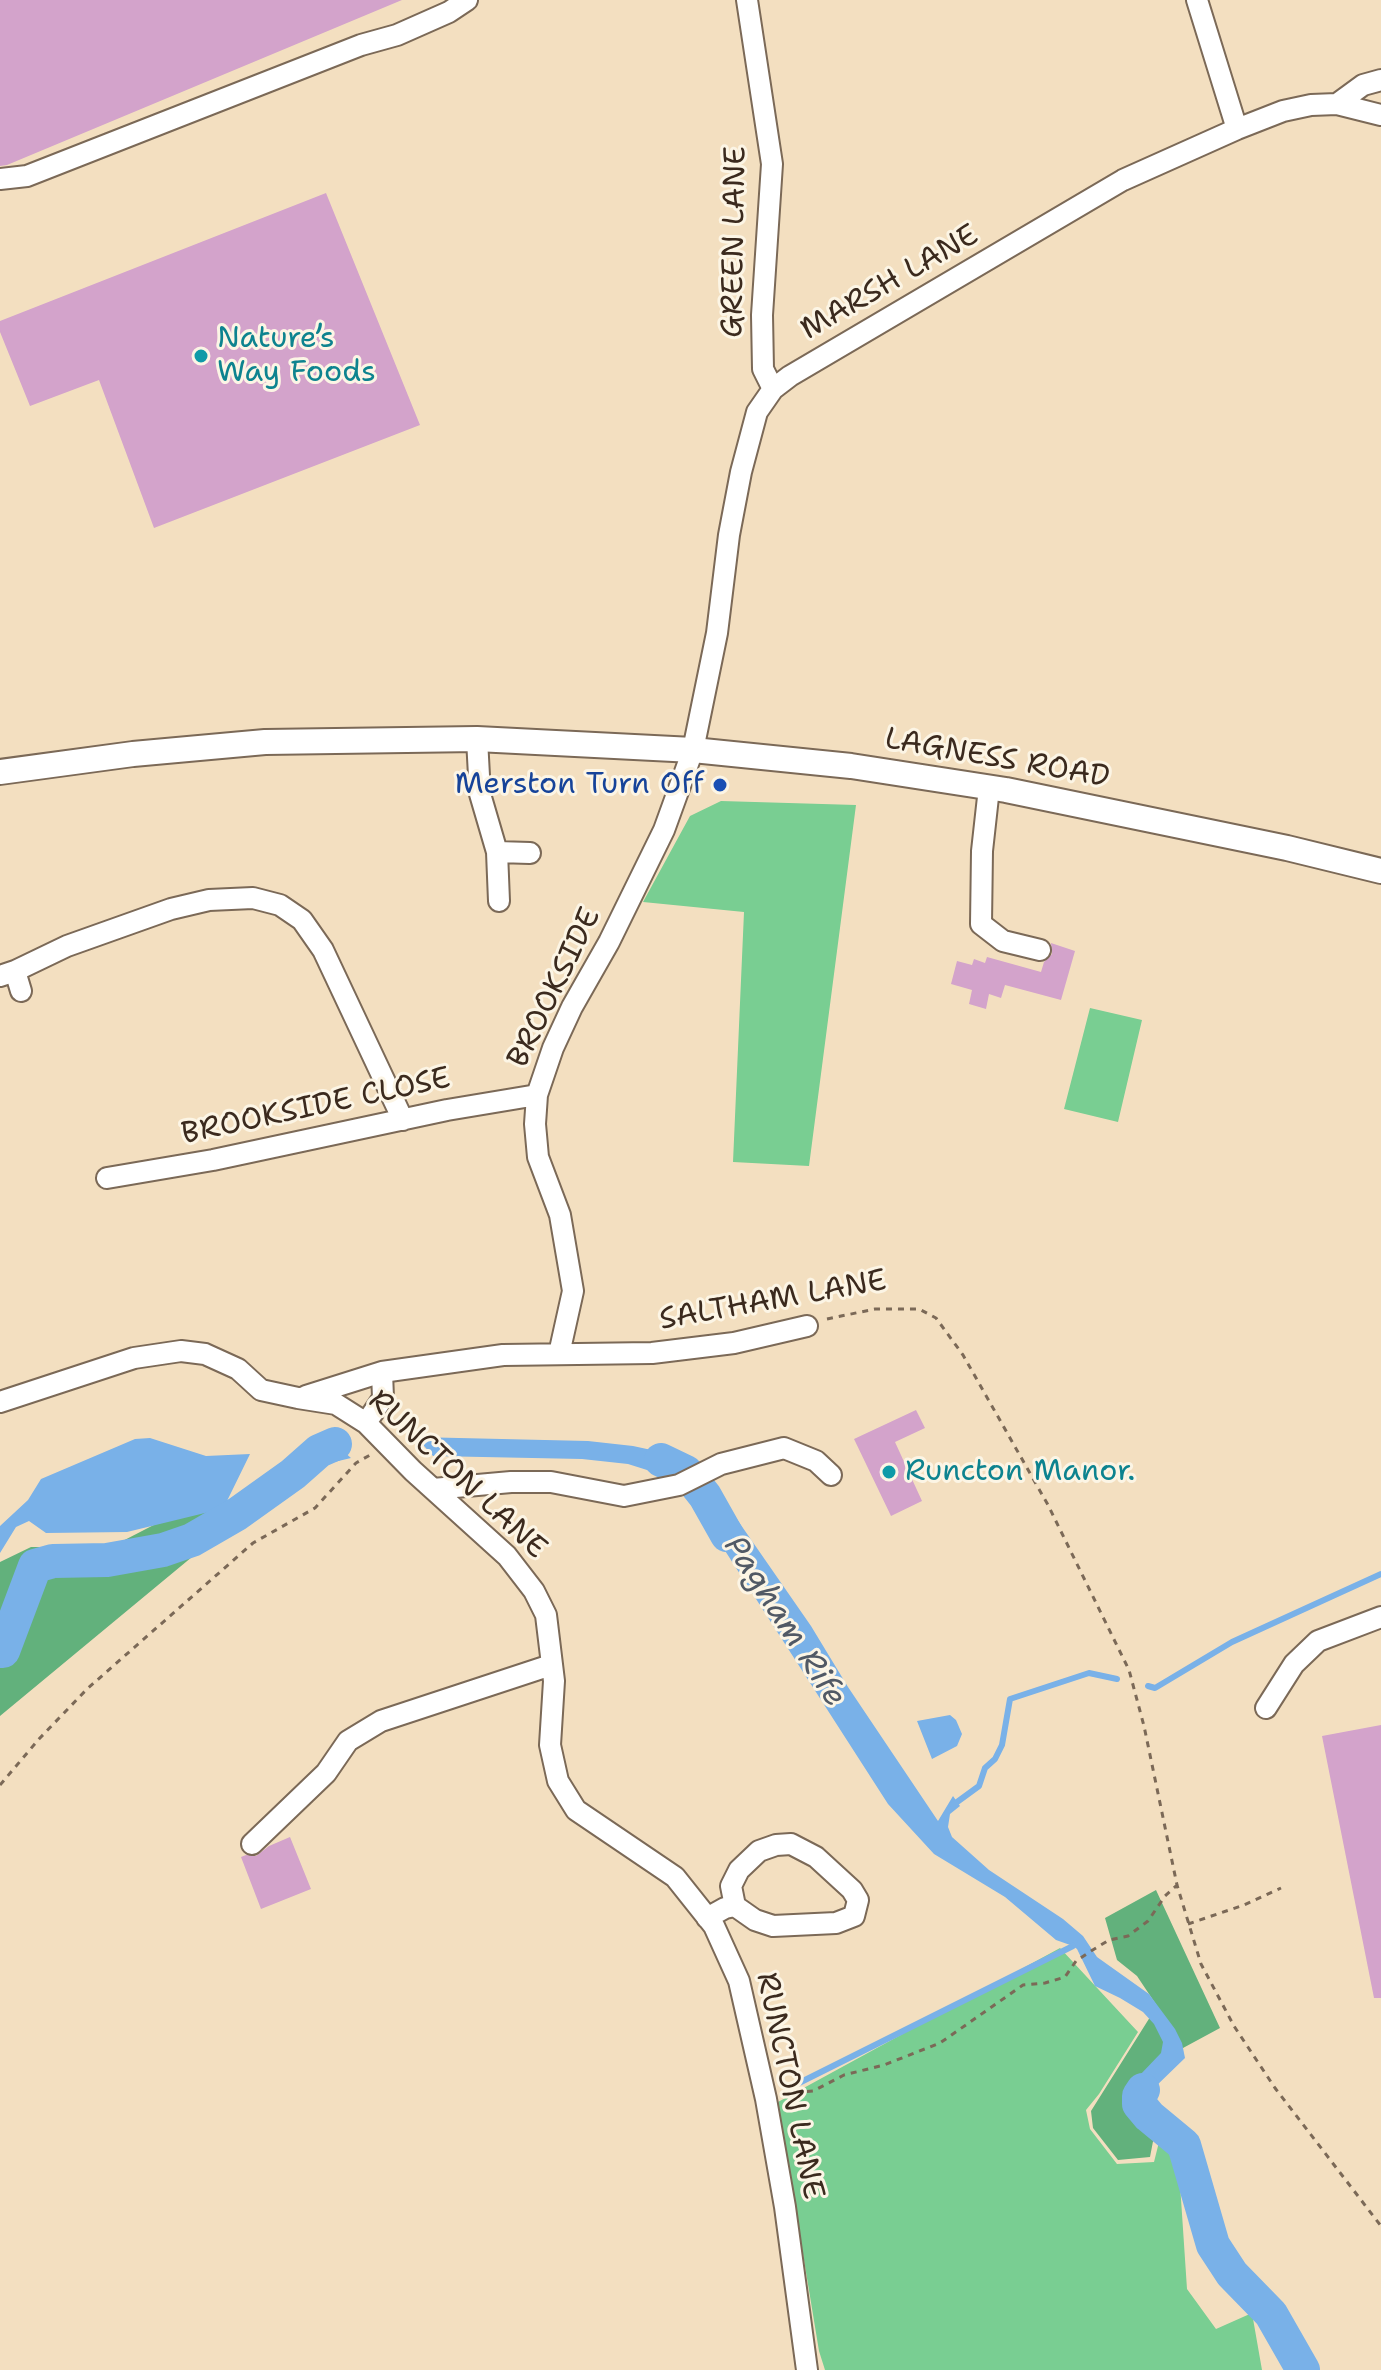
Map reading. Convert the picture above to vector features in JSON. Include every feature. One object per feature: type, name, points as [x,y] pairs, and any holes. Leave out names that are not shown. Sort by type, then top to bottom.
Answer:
[{"type":"main road","name":"LAGNESS ROAD","points":[[0,772],[133,754],[265,742],[477,739],[693,750],[851,766],[989,788],[1287,848],[1381,871]]},
{"type":"street","points":[[0,179],[27,176],[361,45],[397,35],[449,12],[467,0]]},
{"type":"street","name":"GREEN LANE","points":[[747,0],[772,164],[762,315],[763,369],[773,389]]},
{"type":"street","points":[[1197,0],[1237,129]]},
{"type":"street","points":[[1337,104],[1372,82],[1381,66]]},
{"type":"street","name":"MARSH LANE","points":[[693,750],[717,633],[729,535],[741,472],[757,412],[773,389],[790,376],[1123,180],[1283,111],[1337,104],[1381,115]]},
{"type":"street","points":[[477,739],[480,794],[497,852],[499,901]]},
{"type":"street","name":"BROOKSIDE","points":[[559,1354],[573,1291],[560,1215],[538,1157],[535,1124],[537,1095],[553,1048],[572,1007],[609,942],[664,830],[693,750]]},
{"type":"street","points":[[989,788],[982,851],[981,924],[1003,941],[1040,950]]},
{"type":"street","points":[[497,852],[530,853]]},
{"type":"street","points":[[12,979],[67,946],[171,909],[224,899],[253,898],[280,905],[302,920],[323,950],[403,1120]]},
{"type":"street","name":"BROOKSIDE CLOSE","points":[[107,1178],[213,1160],[459,1108],[537,1095]]},
{"type":"street","name":"SALTHAM LANE","points":[[298,1398],[382,1372],[503,1355],[652,1353],[734,1343],[807,1326]]},
{"type":"street","points":[[0,1402],[134,1358],[181,1351],[205,1354],[238,1369],[261,1390],[298,1398]]},
{"type":"street","points":[[366,1423],[383,1398],[382,1372]]},
{"type":"street","name":"RUNCTON LANE","points":[[298,1398],[336,1404],[366,1423],[507,1556],[534,1591],[546,1615],[554,1681],[550,1745],[558,1781],[576,1810],[675,1877],[714,1926],[739,1981],[766,2099],[785,2207],[807,2370]]},
{"type":"street","points":[[433,1489],[551,1482],[624,1496],[679,1485],[721,1464],[784,1448],[816,1461],[831,1475]]},
{"type":"street","points":[[1266,1708],[1294,1664],[1318,1641],[1381,1617]]},
{"type":"street","points":[[252,1844],[326,1773],[348,1741],[381,1721],[551,1665]]},
{"type":"street","points":[[707,1918],[735,1906],[755,1920],[773,1926],[836,1923],[854,1916],[858,1900],[852,1890],[816,1857],[791,1844],[759,1851],[739,1870],[731,1886],[735,1906]]},
{"type":"path","name":"SALTHAM LANE","points":[[807,1326],[837,1316],[875,1309],[919,1309],[936,1318],[963,1355],[1048,1505],[1129,1670],[1148,1741],[1177,1885],[1201,1964],[1234,2026],[1275,2088],[1381,2226]]},
{"type":"path","points":[[0,1785],[39,1739],[111,1667],[253,1543],[315,1508],[356,1463],[387,1445]]},
{"type":"path","points":[[766,2099],[813,2091],[844,2075],[884,2065],[940,2043],[1023,1985],[1065,1977],[1076,1961],[1091,1951],[1109,1940],[1128,1936],[1148,1921],[1165,1896],[1177,1885]]},
{"type":"path","points":[[1188,1924],[1244,1905],[1281,1888]]},
{"type":"green space","points":[[721,801],[856,805],[809,1166],[733,1162],[744,912],[643,902],[690,816]]},
{"type":"green space","points":[[1090,1008],[1142,1020],[1118,1122],[1064,1109]]},
{"type":"green space","points":[[208,1497],[233,1523],[0,1716],[0,1562],[31,1547],[111,1547]]},
{"type":"green space","points":[[1156,1890],[1220,2028],[1183,2048],[1137,2087],[1133,2101],[1143,2124],[1155,2131],[1150,2157],[1118,2160],[1093,2128],[1091,2111],[1157,2006],[1137,1976],[1117,1960],[1105,1918]]},
{"type":"green space","points":[[1060,1948],[1138,2032],[1086,2110],[1090,2129],[1117,2164],[1154,2162],[1160,2138],[1178,2154],[1187,2289],[1216,2329],[1252,2313],[1262,2370],[825,2370],[819,2351],[778,2102]]},
{"type":"water","points":[[312,1436],[335,1444],[351,1458],[309,1468],[300,1476],[288,1460],[294,1451],[305,1448]]},
{"type":"water","points":[[416,1437],[588,1441],[633,1446],[670,1454],[695,1469],[666,1476],[628,1464],[582,1459],[433,1456]]},
{"type":"water","points":[[150,1438],[206,1456],[250,1454],[227,1501],[209,1512],[127,1532],[46,1533],[29,1521],[16,1527],[0,1553],[0,1526],[28,1500],[41,1479],[135,1439]]},
{"type":"water","points":[[718,1492],[811,1626],[938,1821],[953,1796],[960,1806],[950,1814],[948,1827],[952,1837],[989,1870],[1063,1919],[1083,1936],[1097,1957],[1149,1994],[1175,2029],[1185,2058],[1153,2089],[1155,2100],[1170,2120],[1156,2131],[1143,2124],[1133,2101],[1139,2076],[1161,2053],[1163,2042],[1154,2024],[1143,2012],[1095,1986],[1077,1949],[1056,1940],[1005,1897],[934,1854],[888,1804],[693,1501]]},
{"type":"water","points":[[950,1715],[956,1720],[962,1734],[957,1746],[932,1759],[917,1721]]},
{"type":"building","points":[[0,0],[402,0],[0,166]]},
{"type":"building","name":"Nature’s Way Foods","points":[[326,193],[420,425],[154,528],[99,380],[30,406],[0,332],[0,321]]},
{"type":"building","points":[[1051,943],[1075,951],[1061,1000],[1005,985],[1001,998],[989,994],[986,1009],[969,1004],[972,990],[951,984],[957,961],[972,965],[974,959],[985,963],[987,957],[1041,972],[1044,962],[1052,954]]},
{"type":"building","name":"Runcton Manor.","points":[[916,1410],[925,1428],[895,1442],[922,1501],[891,1516],[854,1439]]},
{"type":"building","points":[[1381,1725],[1381,1998],[1374,1998],[1322,1736]]},
{"type":"building","points":[[290,1837],[311,1889],[261,1909],[241,1857],[256,1856]]},
{"type":"waterway","name":"Pagham Rife","points":[[0,1651],[3,1651],[35,1566],[53,1561],[107,1560],[163,1550],[192,1540],[237,1514],[319,1451],[335,1444]]},
{"type":"waterway","name":"Pagham Rife","points":[[661,1460],[686,1472],[705,1496],[727,1535]]},
{"type":"waterway","points":[[1148,1686],[1155,1688],[1232,1642],[1381,1574]]},
{"type":"waterway","points":[[953,1805],[979,1786],[985,1768],[995,1759],[1002,1745],[1010,1699],[1089,1673],[1117,1679]]},
{"type":"waterway","points":[[787,2089],[1073,1946]]},
{"type":"waterway","name":"Pagham Rife","points":[[1143,2090],[1139,2104],[1184,2145],[1213,2245],[1232,2274],[1271,2314],[1303,2370]]},
{"type":"place","name":"Nature’s Way Foods","points":[[201,356]]},
{"type":"place","name":"Merston Turn Off","points":[[720,785]]},
{"type":"place","name":"Runcton Manor.","points":[[889,1472]]}]
